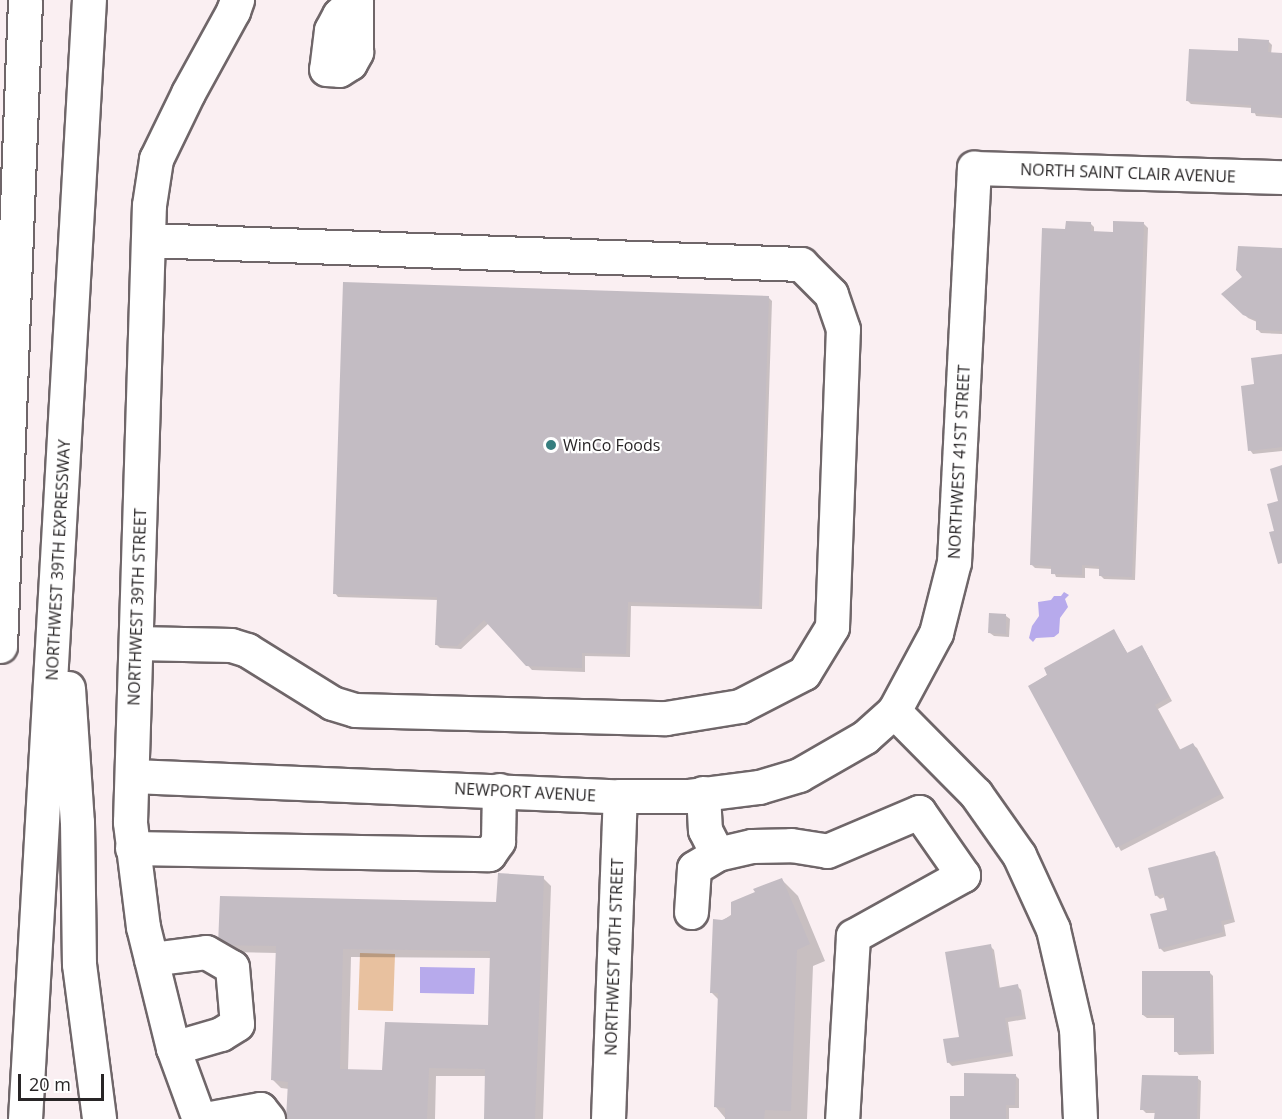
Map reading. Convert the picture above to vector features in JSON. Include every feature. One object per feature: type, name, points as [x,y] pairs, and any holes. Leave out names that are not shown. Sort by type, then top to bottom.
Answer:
[{"type":"main road","points":[[0,646],[25,0]]},
{"type":"main road","name":"NORTHWEST 39TH EXPRESSWAY","points":[[25,1119],[59,564],[89,0]]},
{"type":"main road","name":"NORTHWEST 39TH STREET","points":[[199,1119],[173,1048],[143,927],[130,822],[149,205],[156,159],[188,93],[224,30],[237,0]]},
{"type":"main road","name":"NORTH SAINT CLAIR AVENUE","points":[[974,168],[1282,177]]},
{"type":"main road","name":"NORTHWEST 41ST STREET","points":[[894,711],[936,633],[954,562],[974,168]]},
{"type":"main road","points":[[136,643],[231,645],[247,650],[332,703],[355,710],[666,718],[741,706],[804,673],[832,627],[843,328],[831,294],[801,264],[148,240]]},
{"type":"main road","points":[[0,446],[10,385]]},
{"type":"main road","points":[[59,564],[77,822],[79,964],[99,1119]]},
{"type":"main road","points":[[894,711],[976,794],[1019,855],[1053,929],[1076,1029],[1080,1119]]},
{"type":"main road","name":"NEWPORT AVENUE","points":[[133,776],[620,796],[703,793],[759,788],[799,775],[865,737],[894,711]]},
{"type":"main road","points":[[132,848],[489,854],[498,841],[499,790]]},
{"type":"main road","points":[[703,793],[705,830],[717,854]]},
{"type":"main road","name":"NORTHWEST 40TH STREET","points":[[608,1119],[620,796]]},
{"type":"main road","points":[[691,912],[694,868],[717,854],[752,846],[791,845],[827,851],[919,812],[963,875],[853,936],[842,1119]]},
{"type":"main road","points":[[151,959],[206,952],[232,967],[237,1024],[221,1034],[173,1048]]},
{"type":"main road","points":[[205,1119],[260,1109],[268,1119]]},
{"type":"shaded area","points":[[1064,592],[1069,595],[1065,599],[1068,607],[1060,618],[1059,633],[1054,637],[1036,638],[1033,642],[1029,638],[1032,626],[1039,616],[1038,602],[1051,600],[1054,596],[1061,596]]},
{"type":"shaded area","points":[[360,953],[395,954],[393,1011],[358,1010]]},
{"type":"shaded area","points":[[420,967],[475,968],[474,994],[420,993]]},
{"type":"building","points":[[1238,38],[1269,40],[1268,52],[1282,53],[1282,115],[1251,113],[1251,105],[1186,101],[1189,49],[1238,51]]},
{"type":"building","points":[[1066,221],[1091,222],[1091,231],[1113,232],[1113,221],[1144,222],[1132,577],[1099,576],[1099,566],[1082,565],[1082,575],[1051,574],[1051,566],[1030,565],[1042,228],[1065,229]]},
{"type":"building","points":[[1238,246],[1282,248],[1282,331],[1256,330],[1256,320],[1243,315],[1221,294],[1242,277],[1236,270]]},
{"type":"building","name":"WinCo Foods","points":[[343,282],[769,296],[759,606],[628,602],[626,654],[582,653],[582,668],[526,666],[484,620],[457,646],[435,645],[437,597],[333,594]]},
{"type":"building","points":[[1282,354],[1282,447],[1248,451],[1241,386],[1254,384],[1251,358]]},
{"type":"building","points":[[1282,465],[1282,563],[1278,564],[1269,532],[1274,531],[1267,504],[1278,501],[1270,469]]},
{"type":"building","points":[[989,613],[1006,614],[1006,634],[988,633]]},
{"type":"building","points":[[1114,629],[1127,653],[1142,645],[1169,697],[1155,705],[1179,750],[1193,743],[1221,794],[1116,848],[1028,686],[1047,675],[1044,668]]},
{"type":"building","points":[[1215,851],[1232,919],[1221,921],[1223,932],[1159,949],[1150,914],[1167,910],[1163,894],[1155,896],[1148,868]]},
{"type":"building","points":[[498,873],[544,876],[535,1119],[484,1119],[485,1069],[429,1068],[427,1119],[286,1119],[288,1082],[271,1080],[276,946],[218,945],[220,896],[496,902]],"holes":[[[343,949],[490,951],[488,1025],[385,1022],[382,1070],[340,1069]]]},
{"type":"building","points":[[782,878],[810,944],[797,950],[791,1111],[765,1110],[764,1119],[725,1119],[725,1108],[714,1107],[718,993],[710,993],[713,919],[722,920],[731,916],[731,902],[755,892],[753,889]]},
{"type":"building","points":[[991,944],[998,988],[1018,984],[1023,1015],[1005,1018],[1011,1052],[947,1063],[943,1039],[959,1037],[945,952]]},
{"type":"building","points":[[1142,971],[1210,971],[1211,1051],[1174,1052],[1174,1015],[1142,1015]]},
{"type":"building","points":[[964,1073],[1016,1074],[1015,1105],[1006,1105],[1006,1119],[950,1119],[950,1096],[964,1096]]},
{"type":"building","points":[[1142,1075],[1198,1076],[1197,1119],[1154,1119],[1155,1110],[1140,1110]]},
{"type":"place","name":"WinCo Foods","points":[[551,445]]}]
